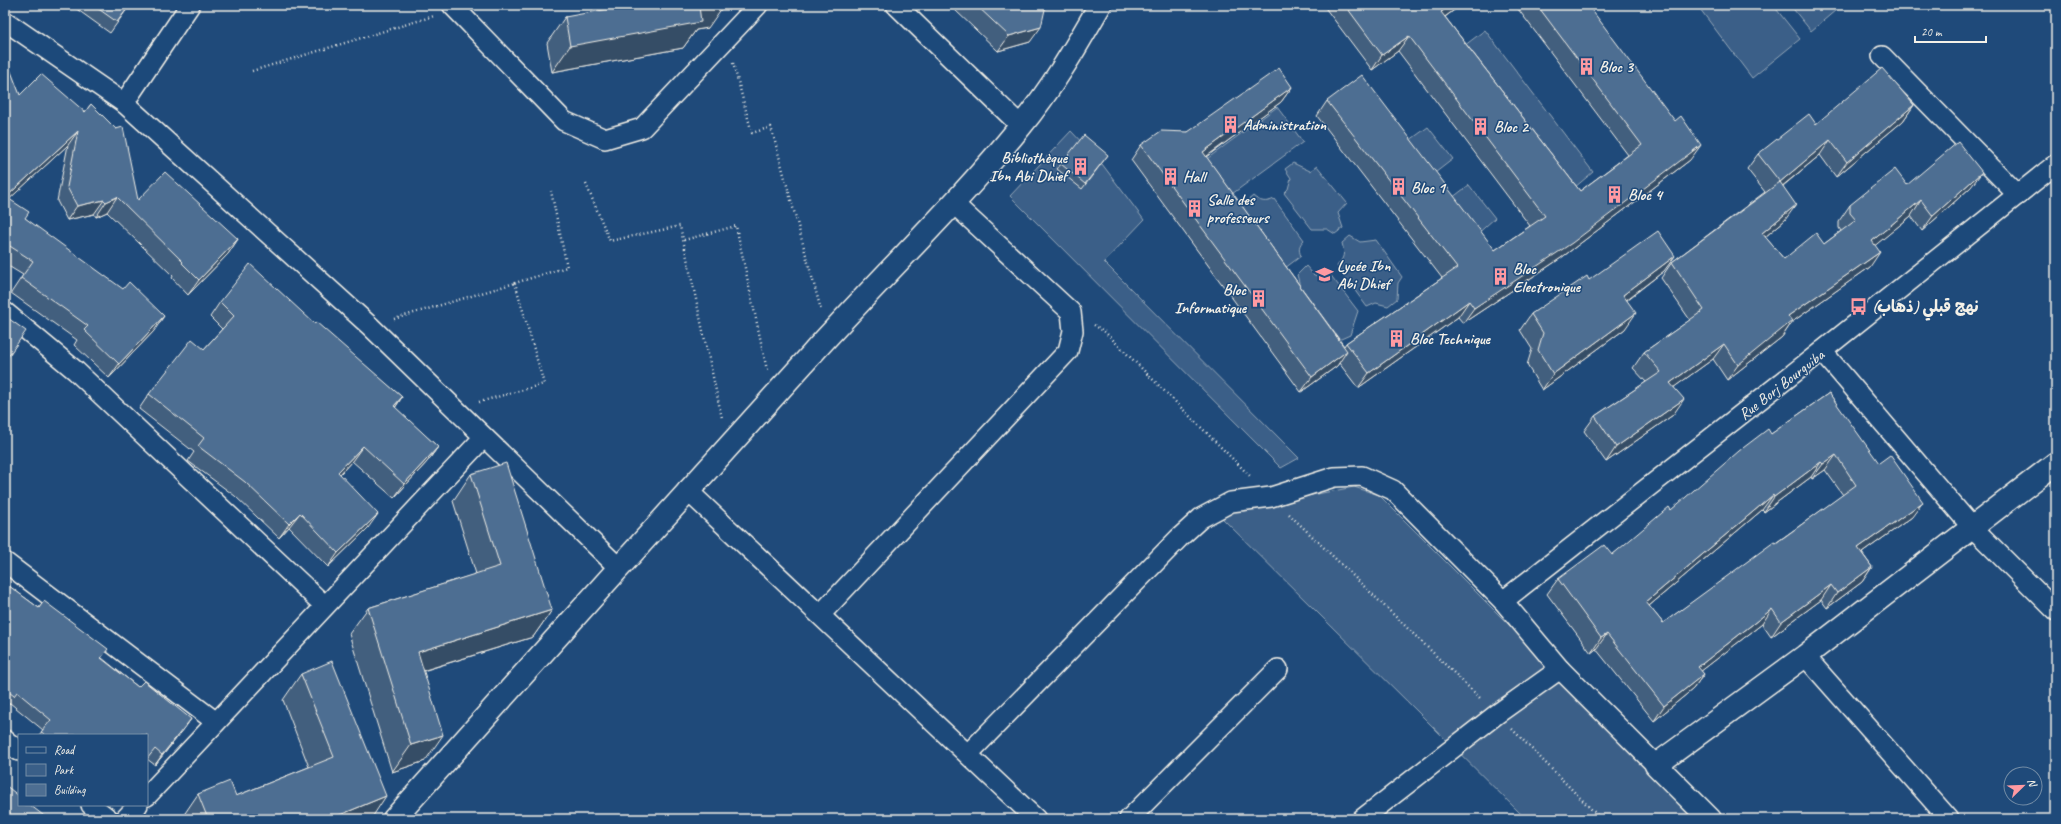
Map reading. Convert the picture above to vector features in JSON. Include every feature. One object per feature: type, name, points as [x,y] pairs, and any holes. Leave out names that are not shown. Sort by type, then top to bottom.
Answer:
[{"type":"street","points":[[124,103],[190,5]]},
{"type":"street","points":[[454,7],[564,121],[605,140],[642,128],[758,5]]},
{"type":"street","points":[[896,5],[1021,126]]},
{"type":"street","points":[[394,819],[727,446],[828,335],[953,203],[1021,126],[1065,64],[1100,5]]},
{"type":"street","points":[[5,21],[124,103],[370,326],[619,568]]},
{"type":"street","points":[[1882,56],[2018,195]]},
{"type":"street","name":"Rue Borj Bourguiba","points":[[1503,601],[1822,351],[2056,164]]},
{"type":"street","points":[[820,615],[1068,350],[1073,331],[1071,312],[953,203]]},
{"type":"street","points":[[5,312],[76,371],[325,606]]},
{"type":"street","points":[[1822,351],[1971,526],[2056,611]]},
{"type":"street","points":[[148,795],[484,437]]},
{"type":"street","points":[[1656,765],[1805,656],[1971,526],[2056,462]]},
{"type":"street","points":[[968,754],[1179,538],[1201,518],[1231,502],[1271,497],[1334,477],[1362,476],[1393,490],[1503,601],[1560,669],[1710,819]]},
{"type":"street","points":[[688,490],[1036,819]]},
{"type":"street","points":[[5,562],[216,722]]},
{"type":"street","points":[[1805,656],[1949,819]]},
{"type":"street","points":[[1129,819],[1278,669]]},
{"type":"street","points":[[1362,819],[1497,714],[1560,669]]},
{"type":"street","points":[[5,740],[18,750]]},
{"type":"street","points":[[92,806],[109,819]]},
{"type":"street","points":[[125,819],[137,806]]},
{"type":"path","points":[[252,71],[454,7]]},
{"type":"path","points":[[726,38],[752,133],[771,127],[828,335]]},
{"type":"path","points":[[586,184],[610,241],[680,226],[727,446]]},
{"type":"path","points":[[370,326],[567,267],[551,191]]},
{"type":"path","points":[[684,240],[736,226],[773,396]]},
{"type":"path","points":[[455,409],[544,384],[514,283]]},
{"type":"path","points":[[1071,312],[1105,332],[1271,497],[1497,714],[1601,819]]},
{"type":"green space","points":[[1697,5],[1773,5],[1800,39],[1752,78]]},
{"type":"green space","points":[[1790,5],[1842,5],[1811,31]]},
{"type":"green space","points":[[1485,30],[1593,172],[1562,198],[1452,55]]},
{"type":"green space","points":[[1277,107],[1303,142],[1221,202],[1196,167]]},
{"type":"green space","points":[[1428,127],[1453,159],[1431,176],[1406,143]]},
{"type":"green space","points":[[1071,131],[1102,164],[1144,220],[1104,262],[1299,458],[1281,468],[1010,196]]},
{"type":"green space","points":[[1293,163],[1310,171],[1317,166],[1347,203],[1338,213],[1343,228],[1335,234],[1327,229],[1312,229],[1284,193],[1288,189],[1291,178],[1285,169]]},
{"type":"green space","points":[[1469,185],[1495,218],[1475,236],[1448,201]]},
{"type":"green space","points":[[1253,196],[1258,200],[1263,201],[1274,199],[1304,240],[1300,247],[1301,256],[1285,268],[1241,206]]},
{"type":"green space","points":[[1350,236],[1360,242],[1376,240],[1402,277],[1398,283],[1397,299],[1388,306],[1376,303],[1367,307],[1337,266],[1343,256],[1342,243]]},
{"type":"green space","points":[[1306,266],[1314,275],[1321,276],[1329,273],[1358,311],[1350,335],[1341,339],[1333,338],[1298,292],[1299,282],[1297,275]]},
{"type":"green space","points":[[1354,487],[1379,495],[1703,819],[1526,819],[1217,513]]},
{"type":"building","points":[[93,5],[130,5],[117,22]]},
{"type":"building","points":[[630,5],[706,5],[699,6],[701,22],[570,46],[565,17]]},
{"type":"building","points":[[976,5],[1046,5],[1041,27],[1009,36]]},
{"type":"building","points":[[1345,5],[1451,5],[1441,12],[1580,191],[1642,145],[1537,5],[1588,5],[1675,121],[1681,116],[1701,145],[1572,243],[1474,308],[1469,301],[1369,373],[1346,343],[1457,268],[1327,101],[1362,75],[1495,250],[1545,216],[1409,36],[1382,55]]},
{"type":"building","points":[[5,22],[8,25],[5,30]]},
{"type":"building","points":[[5,60],[7,61],[20,95],[41,74],[85,112],[91,104],[116,129],[123,127],[138,200],[165,172],[238,239],[199,280],[182,263],[183,262],[117,197],[106,202],[104,200],[77,206],[67,187],[78,131],[6,197],[29,212],[25,218],[123,289],[129,282],[164,316],[119,364],[84,330],[88,326],[21,278],[33,261],[5,243]]},
{"type":"building","points":[[1279,68],[1292,87],[1203,152],[1347,351],[1312,377],[1141,145],[1161,131],[1188,132]]},
{"type":"building","points":[[1882,68],[1914,105],[1847,162],[1830,140],[1780,182],[1758,154],[1809,114],[1816,124]]},
{"type":"building","name":"Bibliothèque Ibn Abi Dhief","points":[[1084,135],[1108,155],[1085,184],[1061,164]]},
{"type":"building","points":[[1958,142],[1982,172],[1933,216],[1921,200],[1872,241],[1880,252],[1788,316],[1792,321],[1738,365],[1724,344],[1670,383],[1684,399],[1616,447],[1595,416],[1661,372],[1644,352],[1704,310],[1672,262],[1780,182],[1796,205],[1762,233],[1784,259],[1816,233],[1824,244],[1856,220],[1850,213],[1850,205],[1895,169],[1907,185]]},
{"type":"building","points":[[1658,231],[1675,256],[1623,295],[1636,313],[1553,374],[1538,350],[1543,333],[1531,314],[1587,276],[1589,280]]},
{"type":"building","points":[[250,264],[315,324],[316,322],[402,397],[394,406],[438,447],[404,484],[363,446],[338,472],[378,514],[338,553],[300,513],[289,524],[245,482],[198,446],[204,438],[149,394],[192,339],[204,349],[234,316],[220,302]]},
{"type":"building","points":[[5,316],[26,331],[5,361]]},
{"type":"building","points":[[1829,393],[1879,463],[1890,455],[1923,502],[1858,548],[1872,567],[1837,593],[1831,585],[1781,622],[1772,609],[1698,667],[1704,674],[1664,706],[1607,634],[1601,638],[1558,579],[1604,545],[1612,555],[1669,507],[1671,510],[1739,451],[1768,429],[1771,434]],"holes":[[[1836,455],[1856,485],[1776,543],[1774,542],[1663,623],[1646,602],[1773,495],[1774,497],[1821,462],[1823,464]]]},
{"type":"building","points":[[506,463],[552,610],[418,652],[443,735],[411,745],[368,608],[500,566],[471,474]]},
{"type":"building","points":[[5,583],[39,608],[44,601],[108,649],[101,658],[138,687],[144,681],[191,719],[162,755],[155,749],[148,758],[148,734],[44,734],[41,732],[51,720],[17,692],[14,696],[5,689]]},
{"type":"building","points":[[332,661],[386,796],[330,819],[208,819],[198,794],[230,781],[236,796],[334,757],[301,674]]},
{"type":"building","points":[[5,785],[18,795],[18,806],[31,806],[48,819],[5,819]]},
{"type":"place","name":"Bloc 3","points":[[1586,66]]},
{"type":"place","name":"Administration","points":[[1230,124]]},
{"type":"place","name":"Bloc 2","points":[[1481,126]]},
{"type":"place","name":"Bibliothèque Ibn Abi Dhief","points":[[1080,166]]},
{"type":"place","name":"Hall","points":[[1170,176]]},
{"type":"place","name":"Bloc 1","points":[[1398,187]]},
{"type":"place","name":"Bloc 4","points":[[1615,194]]},
{"type":"place","name":"Salle des professeurs","points":[[1194,208]]},
{"type":"place","name":"Lycée Ibn Abi Dhief","points":[[1324,274]]},
{"type":"place","name":"Bloc Electronique","points":[[1500,277]]},
{"type":"place","name":"Bloc Informatique","points":[[1259,298]]},
{"type":"place","name":"نهج قبلي (ذهاب)","points":[[1859,306]]},
{"type":"place","name":"Bloc Technique","points":[[1397,338]]}]
